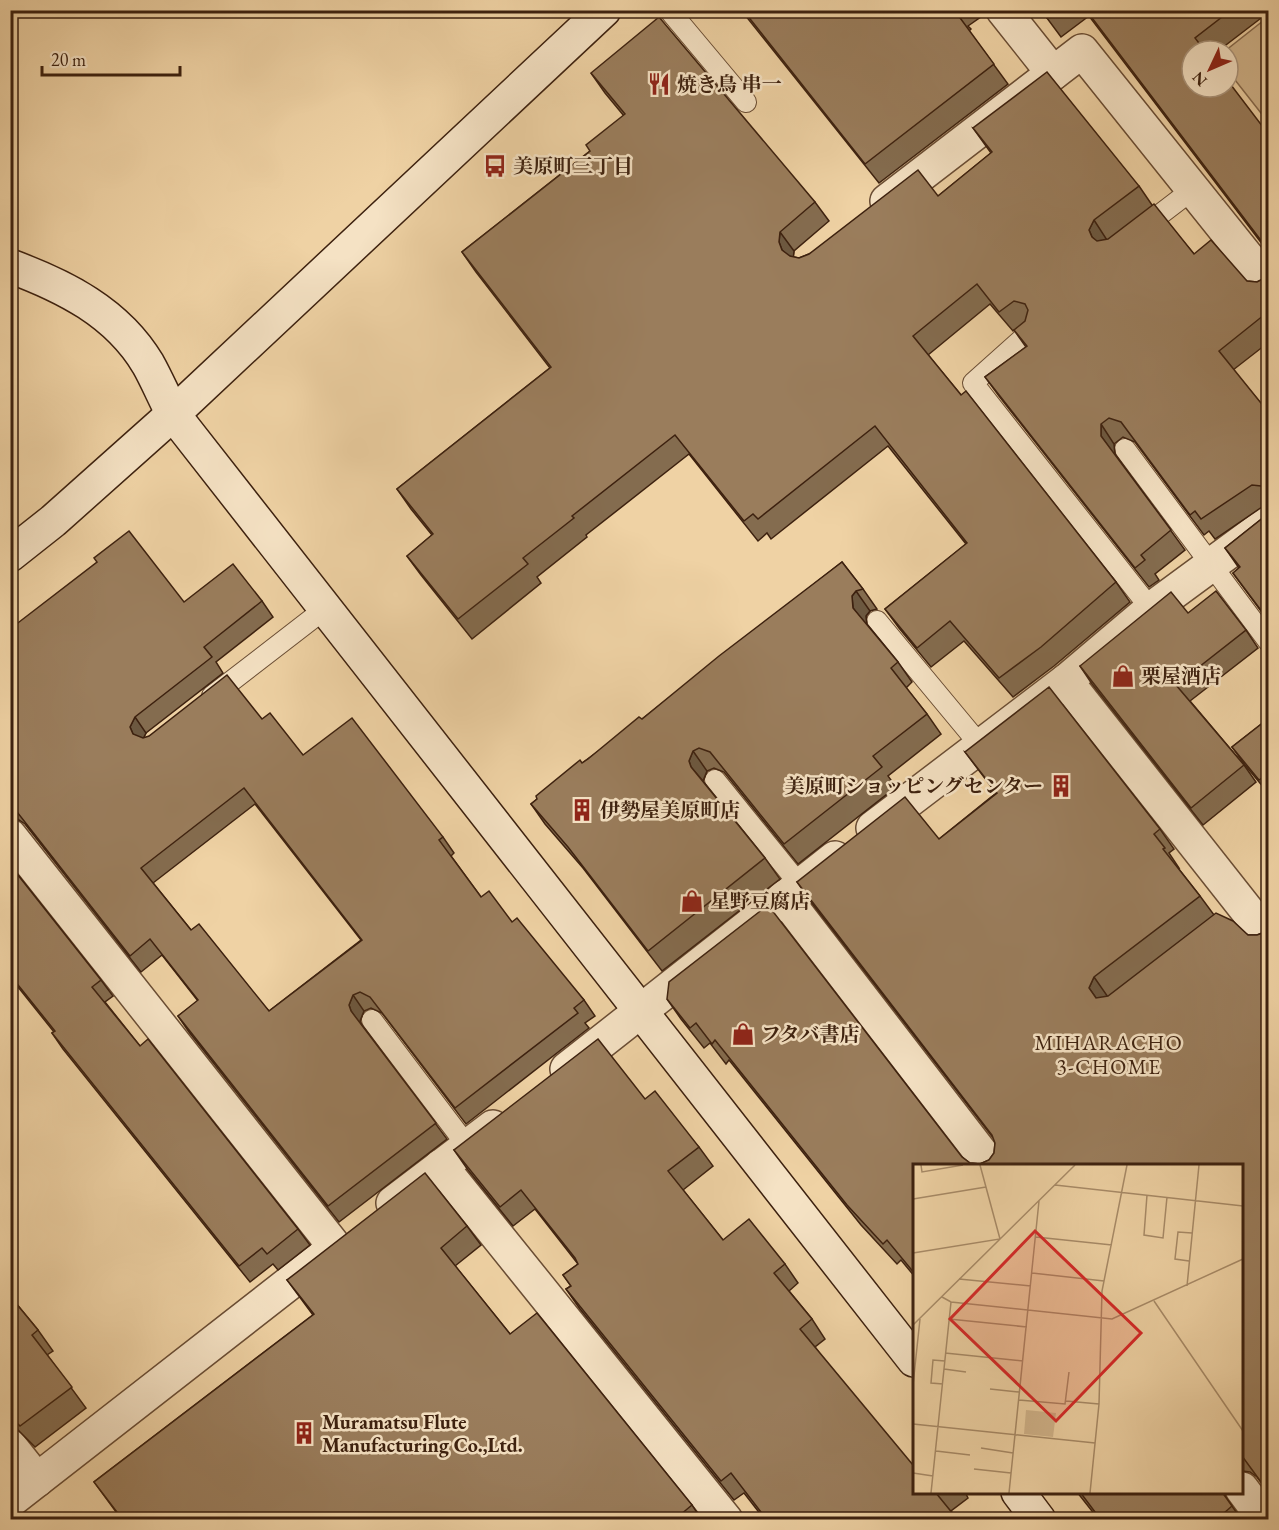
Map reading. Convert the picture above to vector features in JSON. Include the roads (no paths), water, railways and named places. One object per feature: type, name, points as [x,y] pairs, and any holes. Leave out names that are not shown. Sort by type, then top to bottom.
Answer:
[{"type":"street","points":[[10,555],[53,521],[173,414],[604,10]]},
{"type":"street","points":[[1004,10],[1053,73]]},
{"type":"street","points":[[867,216],[1082,51],[1269,283]]},
{"type":"street","points":[[10,266],[57,284],[106,314],[147,362],[173,414],[913,1357]]},
{"type":"street","points":[[541,1089],[980,744],[1066,681],[1151,609],[1269,523]]},
{"type":"street","points":[[1066,681],[1236,914],[1269,937]]},
{"type":"street","points":[[10,836],[335,1247]]},
{"type":"street","points":[[792,891],[990,1164]]},
{"type":"street","points":[[10,1501],[335,1247],[514,1111]]},
{"type":"street","points":[[441,1166],[726,1520]]},
{"type":"street","points":[[10,1446],[37,1480]]},
{"type":"street","points":[[1243,1491],[1265,1520]]},
{"type":"street","points":[[1020,1494],[1039,1520]]},
{"type":"lane","points":[[669,10],[746,102]]},
{"type":"lane","points":[[1123,242],[1192,190]]},
{"type":"lane","points":[[1030,332],[973,383],[1151,609]]},
{"type":"lane","points":[[1125,449],[1211,567],[1269,641]]},
{"type":"lane","points":[[199,707],[326,608]]},
{"type":"lane","points":[[877,621],[980,744]]},
{"type":"lane","points":[[715,780],[792,891]]},
{"type":"lane","points":[[372,1020],[468,1146]]},
{"type":"place","name":"焼き鳥 串一","points":[[659,84]]},
{"type":"place","name":"美原町三丁目","points":[[495,166]]},
{"type":"place","name":"栗屋酒店","points":[[1123,676]]},
{"type":"place","name":"美原町ショッピングセンター","points":[[1061,786]]},
{"type":"place","name":"伊勢屋美原町店","points":[[582,810]]},
{"type":"place","name":"星野豆腐店","points":[[692,901]]},
{"type":"place","name":"フタバ書店","points":[[743,1034]]},
{"type":"place","name":"Muramatsu Flute Manufacturing Co.,Ltd.","points":[[304,1433]]},
{"type":"district","name":"MIHARACHO 3-CHOME","points":[[1109,1055]]}]
